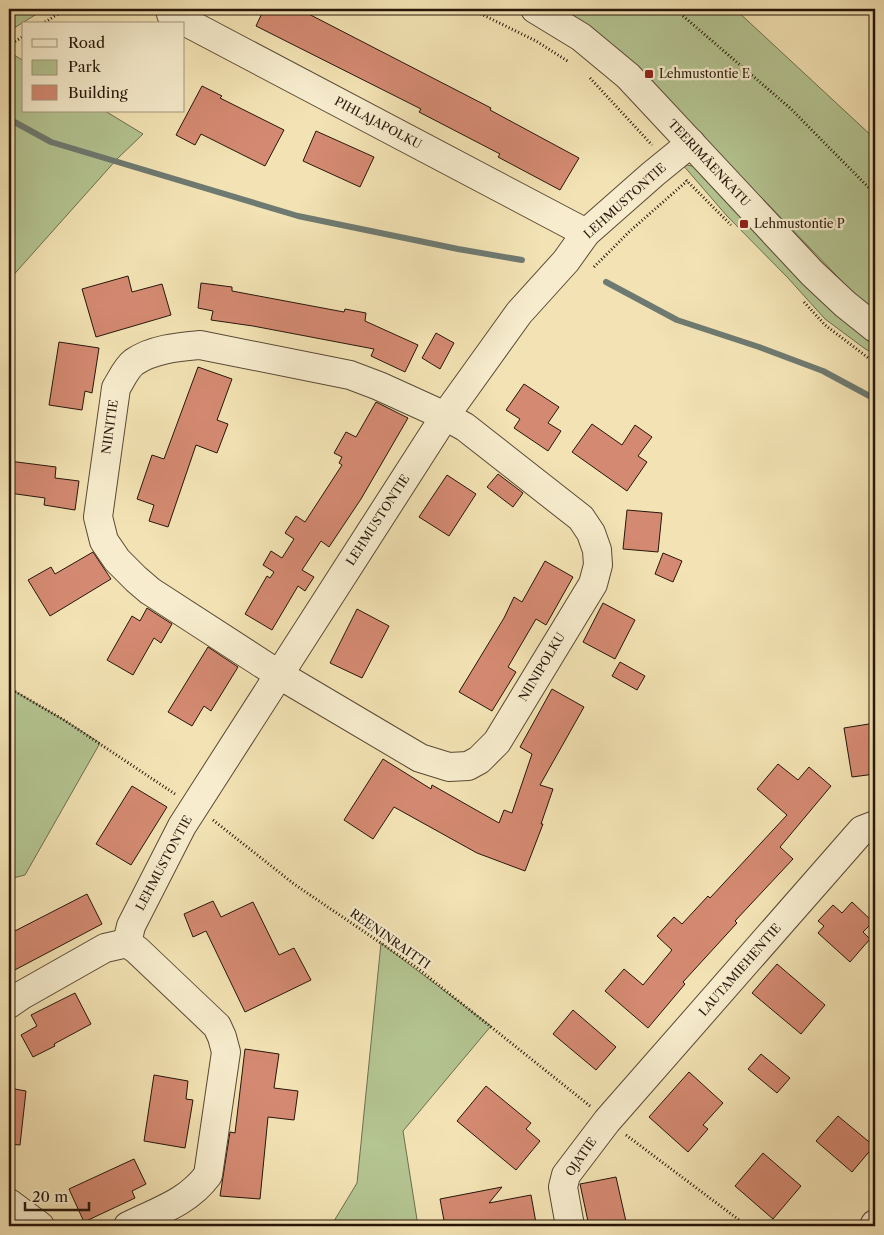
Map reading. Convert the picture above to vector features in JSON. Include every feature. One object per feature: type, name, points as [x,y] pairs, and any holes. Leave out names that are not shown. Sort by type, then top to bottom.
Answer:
[{"type":"street","name":"TEERIMÄENKATU","points":[[535,9],[582,37],[628,76],[812,273],[845,304],[875,328]]},
{"type":"street","name":"PIHLAJAPOLKU","points":[[171,14],[586,233]]},
{"type":"street","name":"LEHMUSTONTIE","points":[[127,943],[131,926],[182,826],[208,816],[278,674],[445,416],[519,312],[566,261],[586,233],[691,143]]},
{"type":"street","name":"NIINITIE","points":[[278,674],[150,591],[117,560],[104,540],[98,517],[116,388],[124,373],[133,362],[152,354],[174,347],[200,345],[350,375],[445,416]]},
{"type":"street","name":"NIINIPOLKU","points":[[278,674],[420,758],[449,767],[468,766],[479,760],[497,742],[593,584],[598,565],[597,550],[591,533],[581,518],[465,427],[445,416]]},
{"type":"street","name":"LAUTAMIEHENTIE","points":[[607,1121],[862,830],[875,825]]},
{"type":"street","points":[[9,1004],[105,948],[127,943],[138,950],[217,1026],[226,1052],[208,1175],[187,1198],[128,1226]]},
{"type":"street","name":"OJATIE","points":[[570,1226],[563,1187],[566,1175],[607,1121]]},
{"type":"street","points":[[9,1203],[40,1226]]},
{"type":"path","points":[[45,22],[66,9]]},
{"type":"path","points":[[675,9],[790,108],[875,194]]},
{"type":"path","points":[[9,45],[22,37]]},
{"type":"path","points":[[592,268],[630,231],[687,181]]},
{"type":"path","name":"REENINRAITTI","points":[[9,688],[64,720],[150,776],[208,816],[294,884],[416,967],[607,1121],[747,1226]]},
{"type":"green space","points":[[9,9],[45,9],[22,22],[9,31]]},
{"type":"green space","points":[[735,9],[875,139],[875,311],[863,303],[677,110],[563,10]]},
{"type":"green space","points":[[9,52],[22,60],[22,112],[107,112],[143,134],[117,159],[9,280]]},
{"type":"green space","points":[[682,164],[697,167],[797,274],[875,344],[875,355],[825,319],[727,216]]},
{"type":"green space","points":[[9,688],[100,743],[25,875],[9,879]]},
{"type":"green space","points":[[381,943],[491,1026],[403,1131],[418,1226],[331,1226],[357,1183]]},
{"type":"building","points":[[264,9],[299,9],[491,108],[490,110],[579,158],[560,190],[498,157],[500,154],[419,112],[421,109],[256,26]]},
{"type":"building","points":[[202,86],[222,96],[220,98],[284,130],[265,166],[201,134],[195,145],[176,135]]},
{"type":"building","points":[[316,131],[374,157],[360,187],[303,161]]},
{"type":"building","points":[[128,276],[132,292],[162,284],[171,315],[96,337],[82,289]]},
{"type":"building","points":[[201,283],[232,287],[232,291],[344,312],[345,309],[366,313],[365,321],[418,345],[405,372],[371,356],[374,349],[211,320],[213,311],[198,308]]},
{"type":"building","points":[[436,333],[454,343],[440,369],[422,358]]},
{"type":"building","points":[[59,342],[99,348],[92,393],[85,391],[82,410],[49,405]]},
{"type":"building","points":[[198,367],[232,379],[217,420],[228,424],[217,453],[196,445],[168,527],[149,521],[154,505],[137,499],[152,455],[164,459]]},
{"type":"building","points":[[524,384],[559,407],[548,423],[561,431],[548,451],[514,428],[520,419],[506,410]]},
{"type":"building","points":[[376,402],[408,418],[361,499],[329,547],[321,541],[302,570],[314,577],[305,591],[298,586],[272,630],[245,614],[267,576],[270,578],[274,572],[263,565],[271,551],[282,558],[294,539],[285,533],[296,516],[305,522],[342,465],[339,463],[342,457],[334,453],[346,432],[356,437]]},
{"type":"building","points":[[592,424],[622,445],[635,425],[652,437],[638,456],[647,462],[627,491],[572,452]]},
{"type":"building","points":[[9,461],[56,467],[55,478],[79,481],[75,510],[44,505],[45,498],[9,493]]},
{"type":"building","points":[[498,474],[523,493],[513,507],[487,487]]},
{"type":"building","points":[[447,475],[476,494],[449,536],[419,517]]},
{"type":"building","points":[[627,510],[662,513],[658,552],[623,549]]},
{"type":"building","points":[[93,552],[111,579],[50,616],[28,580],[51,567],[55,574]]},
{"type":"building","points":[[663,553],[682,561],[673,582],[655,574]]},
{"type":"building","points":[[545,561],[573,577],[546,625],[536,619],[508,667],[516,672],[492,711],[459,692],[504,618],[514,597],[522,602]]},
{"type":"building","points":[[603,603],[635,620],[615,659],[583,642]]},
{"type":"building","points":[[147,608],[172,624],[161,643],[154,638],[133,675],[107,660],[132,616],[140,621]]},
{"type":"building","points":[[357,609],[389,626],[362,678],[330,663]]},
{"type":"building","points":[[208,647],[238,667],[211,711],[204,706],[192,726],[168,712]]},
{"type":"building","points":[[620,662],[645,676],[637,690],[612,676]]},
{"type":"building","points":[[552,689],[584,707],[540,785],[553,789],[541,824],[543,824],[525,871],[477,853],[394,807],[373,839],[344,820],[383,759],[431,789],[432,785],[499,823],[504,810],[512,813],[532,754],[520,747]]},
{"type":"building","points":[[875,723],[875,774],[852,777],[844,728]]},
{"type":"building","points":[[778,764],[798,780],[809,767],[831,786],[780,847],[793,859],[735,921],[737,923],[683,982],[685,984],[648,1028],[605,991],[624,969],[643,985],[672,950],[657,936],[674,917],[682,924],[708,896],[710,898],[787,815],[757,789]]},
{"type":"building","points":[[132,786],[167,807],[131,865],[96,844]]},
{"type":"building","points":[[87,894],[102,924],[9,973],[9,934]]},
{"type":"building","points":[[213,901],[221,917],[253,902],[279,955],[294,948],[311,980],[245,1012],[206,931],[193,937],[184,914]]},
{"type":"building","points":[[852,902],[873,922],[863,932],[870,939],[850,962],[818,933],[824,926],[818,921],[833,905],[842,913]]},
{"type":"building","points":[[777,964],[825,1005],[801,1034],[752,993]]},
{"type":"building","points":[[75,993],[91,1024],[33,1057],[21,1035],[37,1026],[31,1015]]},
{"type":"building","points":[[573,1010],[616,1047],[596,1070],[553,1034]]},
{"type":"building","points":[[245,1049],[279,1054],[274,1088],[298,1091],[294,1120],[268,1117],[260,1199],[220,1196],[230,1132],[235,1133]]},
{"type":"building","points":[[761,1054],[790,1078],[777,1093],[748,1069]]},
{"type":"building","points":[[689,1072],[723,1103],[703,1125],[708,1129],[688,1152],[649,1117]]},
{"type":"building","points":[[154,1075],[188,1081],[186,1099],[193,1100],[185,1148],[144,1141]]},
{"type":"building","points":[[486,1086],[531,1123],[526,1129],[540,1141],[516,1170],[457,1121]]},
{"type":"building","points":[[9,1088],[26,1091],[20,1145],[9,1144]]},
{"type":"building","points":[[838,1116],[874,1146],[852,1172],[816,1141]]},
{"type":"building","points":[[763,1153],[801,1186],[773,1219],[735,1186]]},
{"type":"building","points":[[134,1159],[146,1184],[132,1191],[135,1198],[84,1222],[69,1189]]},
{"type":"building","points":[[616,1177],[627,1226],[589,1226],[580,1184]]},
{"type":"building","points":[[502,1187],[489,1203],[531,1195],[536,1223],[521,1226],[445,1226],[440,1199]]},
{"type":"waterway","points":[[9,119],[51,142],[298,216],[458,249],[522,260]]},
{"type":"waterway","points":[[606,282],[677,320],[759,347],[823,371],[875,399]]},
{"type":"place","name":"Lehmustontie E","points":[[649,74]]},
{"type":"place","name":"Lehmustontie P","points":[[744,224]]}]
